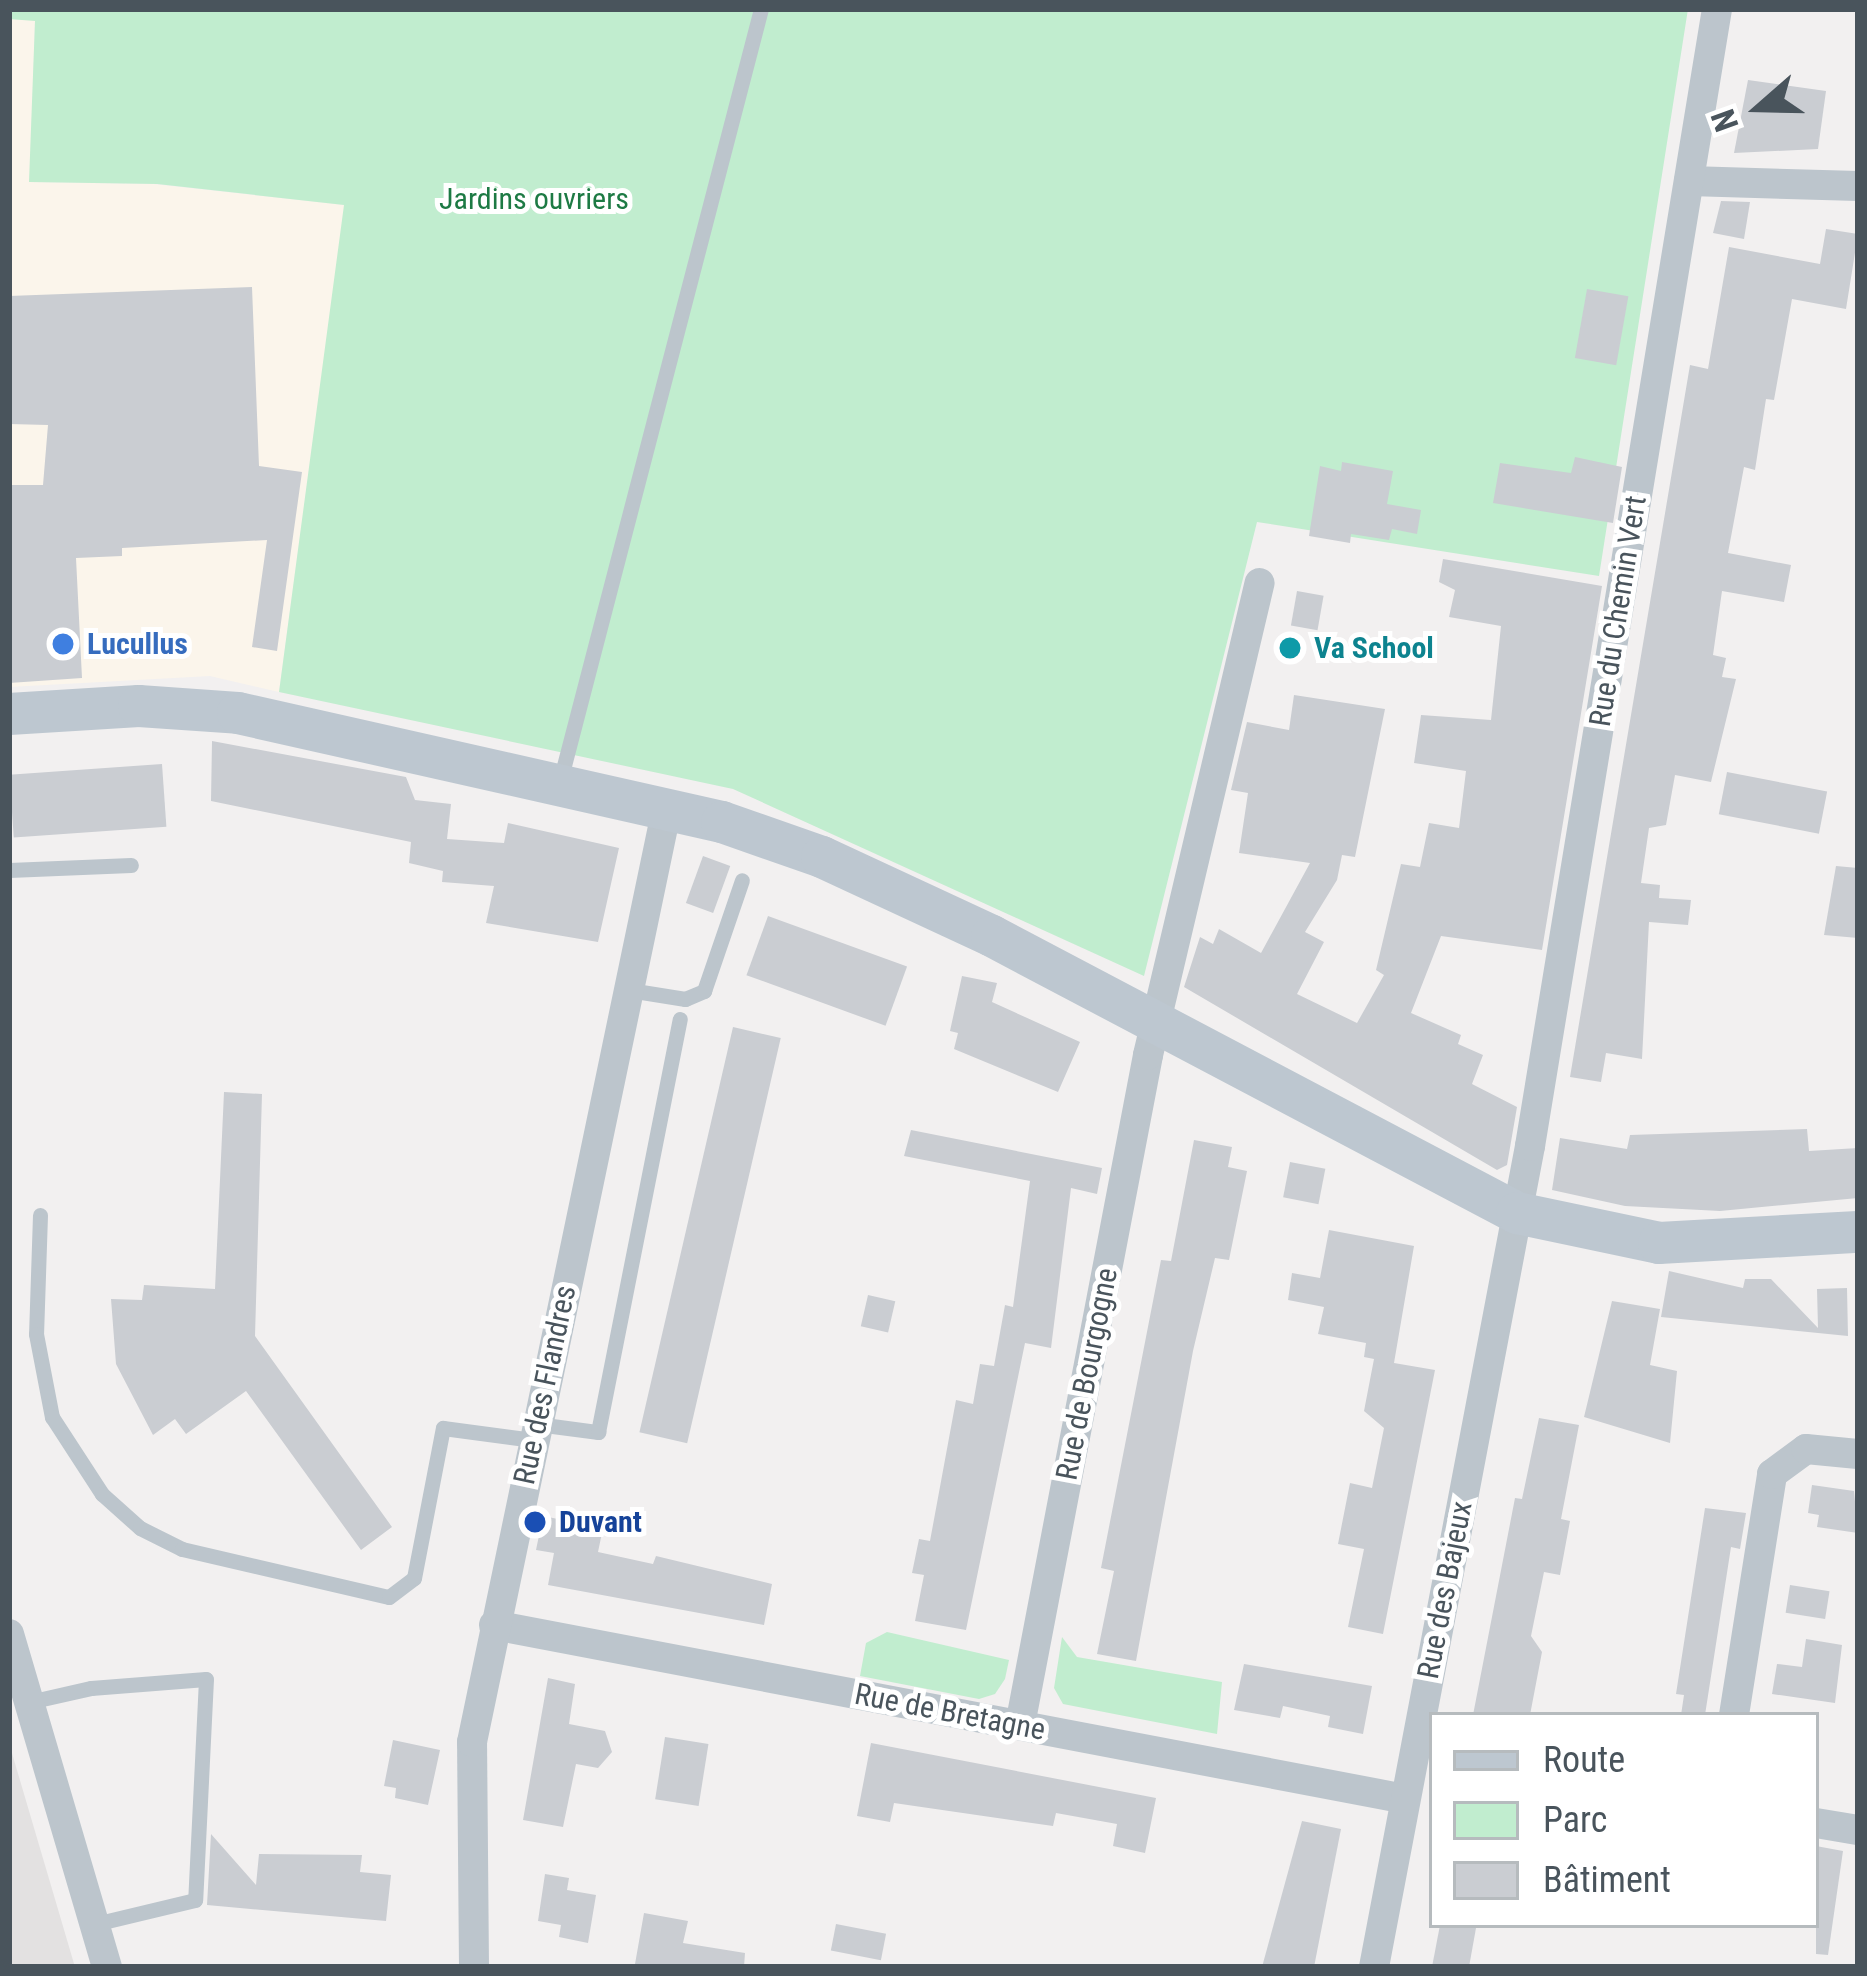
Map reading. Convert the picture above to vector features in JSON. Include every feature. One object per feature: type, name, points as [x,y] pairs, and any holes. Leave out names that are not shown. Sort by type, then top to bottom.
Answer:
[{"type":"main road","points":[[9,714],[207,708],[667,808],[842,865],[1156,1022],[1517,1213],[1659,1243],[1858,1232]]},
{"type":"street","name":"Rue du Chemin Vert","points":[[1517,1213],[1717,9]]},
{"type":"street","points":[[1689,181],[1858,186]]},
{"type":"street","name":"Rue de Bourgogne","points":[[1019,1726],[1156,1022],[1260,583]]},
{"type":"street","name":"Rue des Flandres","points":[[474,1967],[471,1757],[494,1625],[667,808]]},
{"type":"street","name":"Rue des Bajeux","points":[[1374,1967],[1517,1213]]},
{"type":"street","points":[[1734,1712],[1772,1474],[1806,1449],[1858,1454]]},
{"type":"street","name":"Rue de Bretagne","points":[[494,1625],[1405,1799]]},
{"type":"street","points":[[9,1634],[107,1967]]},
{"type":"street","points":[[1819,1824],[1858,1830]]},
{"type":"lane","points":[[559,784],[761,9]]},
{"type":"lane","points":[[9,870],[131,865]]},
{"type":"lane","points":[[629,990],[685,999],[704,991],[742,880]]},
{"type":"lane","points":[[40,1215],[36,1334],[52,1417],[102,1494],[140,1528],[182,1550],[389,1597],[414,1578],[442,1428],[598,1432],[680,1019]]},
{"type":"lane","points":[[29,1702],[91,1688],[206,1679],[194,1900],[95,1924]]},
{"type":"shaded area","points":[[9,19],[35,20],[30,182],[153,184],[345,205],[279,692],[210,676],[9,687]]},
{"type":"shaded area","points":[[9,1743],[75,1967],[9,1967]]},
{"type":"green space","name":"Jardins ouvriers","points":[[9,9],[1688,9],[1599,576],[1257,522],[1144,976],[733,789],[279,692],[344,205],[157,184],[29,182],[35,21],[9,19]]},
{"type":"green space","points":[[887,1632],[1009,1660],[1005,1679],[995,1694],[979,1699],[860,1676],[866,1643]]},
{"type":"green space","points":[[1062,1637],[1077,1657],[1222,1682],[1217,1734],[1063,1704],[1054,1688]]},
{"type":"building","points":[[1748,80],[1826,91],[1818,149],[1734,153]]},
{"type":"building","points":[[1721,201],[1750,202],[1744,239],[1713,233]]},
{"type":"building","points":[[1826,229],[1858,234],[1846,309],[1792,299],[1774,400],[1766,399],[1755,470],[1744,467],[1728,553],[1791,565],[1784,602],[1722,591],[1713,655],[1726,658],[1722,677],[1736,679],[1711,782],[1675,775],[1666,825],[1649,828],[1641,883],[1660,885],[1659,898],[1691,900],[1688,925],[1649,922],[1642,1059],[1606,1053],[1601,1082],[1570,1077],[1690,365],[1708,369],[1729,247],[1820,264]]},
{"type":"building","points":[[252,287],[259,466],[302,472],[277,651],[252,647],[267,540],[122,548],[122,556],[76,558],[82,678],[9,683],[9,485],[43,485],[48,425],[9,424],[9,296]]},
{"type":"building","points":[[1587,289],[1628,296],[1616,365],[1575,358]]},
{"type":"building","points":[[1575,457],[1622,467],[1613,523],[1493,503],[1500,463],[1571,473]]},
{"type":"building","points":[[1342,462],[1393,471],[1387,504],[1421,510],[1417,534],[1392,529],[1389,540],[1351,534],[1350,543],[1309,536],[1320,466],[1341,471]]},
{"type":"building","points":[[1443,559],[1602,586],[1542,950],[1441,936],[1411,1013],[1461,1035],[1458,1044],[1483,1055],[1472,1084],[1517,1107],[1507,1165],[1497,1170],[1184,987],[1200,937],[1213,944],[1219,929],[1261,953],[1310,863],[1239,853],[1248,793],[1231,790],[1247,722],[1289,730],[1294,695],[1385,709],[1355,857],[1342,855],[1337,880],[1305,932],[1324,942],[1297,994],[1357,1023],[1384,975],[1376,970],[1401,864],[1420,867],[1429,823],[1459,828],[1466,771],[1414,763],[1421,715],[1491,720],[1501,626],[1449,617],[1455,590],[1439,582]]},
{"type":"building","points":[[1297,591],[1324,596],[1318,630],[1291,625]]},
{"type":"building","points":[[212,741],[406,777],[415,800],[451,804],[447,839],[504,843],[508,823],[619,848],[598,942],[486,923],[494,886],[442,882],[443,871],[409,863],[411,842],[211,801]]},
{"type":"building","points":[[162,764],[166,827],[14,838],[9,775]]},
{"type":"building","points":[[1727,772],[1827,791],[1819,834],[1719,814]]},
{"type":"building","points":[[703,856],[730,866],[713,913],[686,903]]},
{"type":"building","points":[[1836,866],[1858,868],[1858,938],[1824,935]]},
{"type":"building","points":[[768,916],[907,967],[886,1026],[746,975]]},
{"type":"building","points":[[962,976],[997,983],[992,1002],[1080,1042],[1058,1092],[954,1049],[958,1033],[950,1031]]},
{"type":"building","points":[[733,1027],[781,1038],[687,1443],[639,1432]]},
{"type":"building","points":[[224,1092],[262,1094],[255,1336],[392,1527],[361,1550],[246,1391],[186,1434],[175,1419],[153,1435],[116,1364],[111,1299],[142,1300],[144,1285],[215,1289]]},
{"type":"building","points":[[1807,1129],[1809,1151],[1858,1148],[1858,1198],[1720,1211],[1625,1206],[1552,1190],[1560,1138],[1627,1149],[1630,1135]]},
{"type":"building","points":[[911,1130],[1102,1168],[1097,1194],[1071,1188],[1051,1348],[1025,1343],[966,1630],[915,1621],[924,1575],[912,1573],[919,1539],[930,1541],[956,1400],[973,1404],[980,1364],[994,1366],[1005,1305],[1013,1307],[1030,1181],[904,1156]]},
{"type":"building","points":[[1194,1140],[1232,1147],[1228,1167],[1247,1171],[1229,1260],[1215,1258],[1193,1351],[1136,1661],[1097,1654],[1114,1571],[1101,1568],[1161,1260],[1171,1261]]},
{"type":"building","points":[[1290,1162],[1325,1169],[1318,1204],[1283,1197]]},
{"type":"building","points":[[1329,1230],[1414,1246],[1394,1363],[1435,1370],[1383,1634],[1348,1627],[1364,1549],[1338,1544],[1350,1483],[1372,1488],[1384,1428],[1364,1411],[1374,1359],[1364,1357],[1366,1343],[1318,1334],[1324,1307],[1288,1300],[1292,1273],[1320,1278]]},
{"type":"building","points":[[1669,1271],[1743,1288],[1745,1279],[1771,1279],[1818,1328],[1817,1289],[1847,1288],[1848,1336],[1661,1317]]},
{"type":"building","points":[[868,1295],[895,1301],[888,1332],[861,1326]]},
{"type":"building","points":[[1612,1301],[1660,1309],[1650,1365],[1677,1371],[1670,1443],[1584,1417]]},
{"type":"building","points":[[1539,1418],[1579,1425],[1561,1519],[1570,1521],[1560,1575],[1544,1572],[1531,1636],[1542,1652],[1531,1712],[1474,1712],[1515,1498],[1522,1499]]},
{"type":"building","points":[[1812,1485],[1854,1491],[1858,1533],[1817,1527],[1819,1515],[1808,1513]]},
{"type":"building","points":[[1705,1508],[1746,1513],[1740,1549],[1731,1547],[1705,1712],[1681,1712],[1684,1695],[1676,1694]]},
{"type":"building","points":[[543,1516],[603,1528],[598,1552],[653,1564],[656,1556],[772,1584],[764,1625],[548,1585],[554,1553],[536,1550]]},
{"type":"building","points":[[1790,1585],[1830,1591],[1825,1619],[1786,1613]]},
{"type":"building","points":[[1806,1639],[1842,1645],[1835,1703],[1772,1694],[1777,1664],[1802,1667]]},
{"type":"building","points":[[1244,1664],[1372,1686],[1363,1734],[1328,1727],[1330,1716],[1283,1706],[1280,1718],[1234,1710]]},
{"type":"building","points":[[548,1678],[575,1684],[569,1724],[605,1731],[612,1752],[598,1768],[576,1764],[563,1827],[523,1820]]},
{"type":"building","points":[[665,1737],[708,1744],[699,1806],[655,1799]]},
{"type":"building","points":[[393,1740],[440,1750],[428,1805],[395,1798],[396,1788],[384,1786]]},
{"type":"building","points":[[871,1743],[1156,1798],[1145,1853],[1113,1846],[1117,1824],[1056,1813],[1053,1826],[894,1803],[890,1822],[857,1816]]},
{"type":"building","points":[[1302,1821],[1341,1829],[1314,1967],[1262,1967]]},
{"type":"building","points":[[211,1834],[256,1885],[259,1854],[362,1855],[360,1872],[391,1875],[386,1921],[207,1905]]},
{"type":"building","points":[[1819,1847],[1843,1851],[1828,1955],[1816,1954]]},
{"type":"building","points":[[545,1874],[569,1878],[567,1890],[596,1895],[588,1943],[559,1937],[561,1925],[538,1921]]},
{"type":"building","points":[[644,1913],[688,1921],[683,1943],[745,1953],[744,1967],[635,1964]]},
{"type":"building","points":[[836,1924],[886,1934],[881,1960],[831,1951]]},
{"type":"building","points":[[1439,1928],[1476,1928],[1469,1967],[1432,1967]]},
{"type":"place","name":"Lucullus","points":[[63,644]]},
{"type":"place","name":"Va School","points":[[1290,648]]},
{"type":"place","name":"Duvant","points":[[535,1522]]}]
